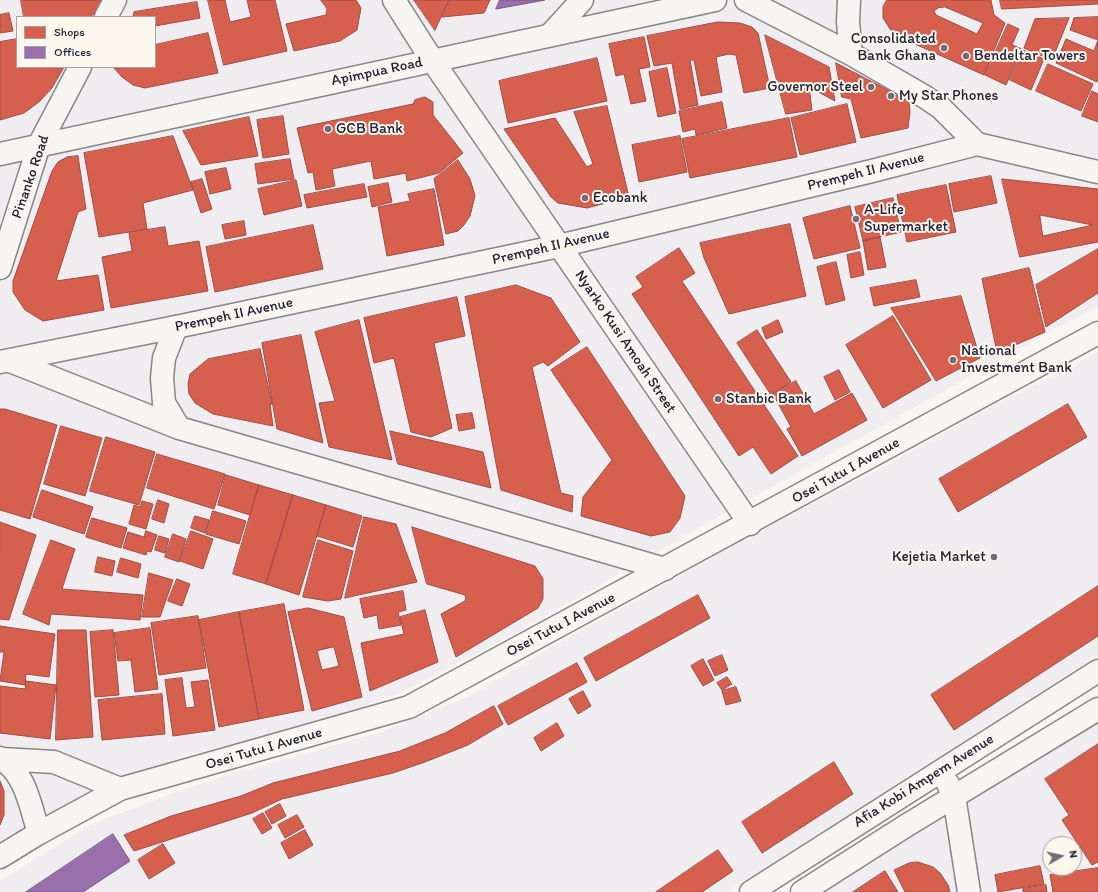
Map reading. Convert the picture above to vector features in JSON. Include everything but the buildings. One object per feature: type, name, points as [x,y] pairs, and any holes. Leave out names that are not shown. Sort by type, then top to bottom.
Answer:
[{"type":"street","points":[[107,16],[115,0]]},
{"type":"street","name":"Nyarko Kusi Amoah Street","points":[[394,0],[432,60],[750,524]]},
{"type":"street","points":[[551,34],[582,0]]},
{"type":"street","name":"Apimpua Road","points":[[0,154],[551,34],[715,0]]},
{"type":"street","points":[[746,0],[851,54],[940,107],[977,144]]},
{"type":"street","points":[[849,0],[848,22],[851,54]]},
{"type":"street","name":"Pinanko Road","points":[[0,268],[39,145],[79,68]]},
{"type":"street","name":"Prempeh II Avenue","points":[[5,362],[559,246],[872,171],[977,144],[1098,172]]},
{"type":"street","points":[[176,327],[164,358],[162,378],[164,403],[179,428]]},
{"type":"street","name":"Osei Tutu I Avenue","points":[[0,857],[39,833],[120,789],[409,708],[750,524],[1098,333]]},
{"type":"street","points":[[5,362],[179,428],[665,569]]},
{"type":"street","name":"Afia Kobi Ampem Avenue","points":[[750,892],[1098,671]]},
{"type":"street","name":"Afia Kobi Ampem Avenue","points":[[802,892],[954,796],[1098,709]]},
{"type":"street","points":[[1,759],[54,762],[120,789]]},
{"type":"street","points":[[1,759],[10,764],[21,778],[39,833]]},
{"type":"street","points":[[943,770],[954,796],[969,892]]},
{"type":"shaded area","points":[[0,0],[1098,0],[1098,306],[711,521],[520,631],[404,691],[320,722],[184,756],[56,810],[0,845]]},
{"type":"shaded area","points":[[1098,352],[1098,655],[727,892],[0,892],[0,881],[92,824],[168,795],[231,774],[378,733],[468,697],[543,652],[748,537],[868,475],[989,408]]},
{"type":"shaded area","points":[[1098,716],[1098,892],[809,892]]},
{"type":"place","name":"Consolidated Bank Ghana","points":[[944,48]]},
{"type":"place","name":"Bendeltar Towers","points":[[966,56]]},
{"type":"place","name":"Governor Steel","points":[[871,87]]},
{"type":"place","name":"My Star Phones","points":[[891,96]]},
{"type":"place","name":"GCB Bank","points":[[328,129]]},
{"type":"place","name":"Ecobank","points":[[585,198]]},
{"type":"place","name":"A-Life Supermarket","points":[[856,219]]},
{"type":"place","name":"National Investment Bank","points":[[953,360]]},
{"type":"place","name":"Stanbic Bank","points":[[718,399]]},
{"type":"place","name":"Kejetia Market","points":[[994,557]]}]
